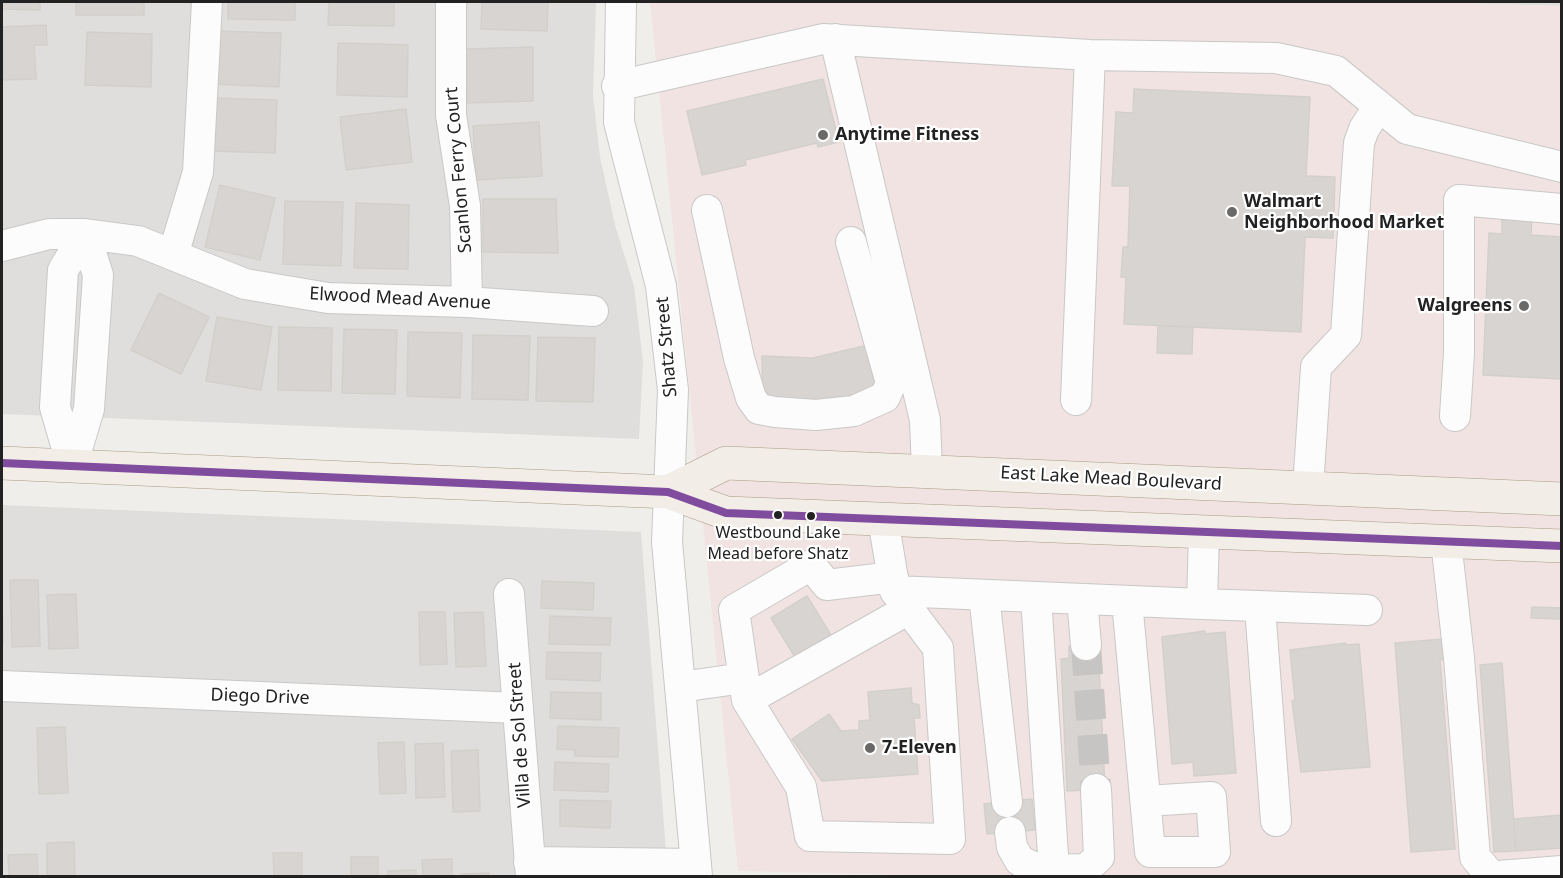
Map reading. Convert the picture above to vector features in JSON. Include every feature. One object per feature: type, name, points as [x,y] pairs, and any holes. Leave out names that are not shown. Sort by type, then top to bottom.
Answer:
[{"type":"main road","name":"East Lake Mead Boulevard","points":[[2,463],[668,492],[726,513],[1562,546]]},
{"type":"main road","name":"East Lake Mead Boulevard","points":[[668,492],[726,463],[1562,499]]},
{"type":"main road","points":[[1204,532],[1215,516],[1224,513],[1268,513],[1289,506],[1308,488]]},
{"type":"main road","points":[[1446,542],[1456,531],[1469,525],[1562,525]]},
{"type":"street","points":[[173,255],[198,172],[207,2]]},
{"type":"street","name":"Scanlon Ferry Court","points":[[451,2],[451,115],[465,206],[467,302]]},
{"type":"street","name":"Shatz Street","points":[[621,2],[619,122],[661,286],[673,390],[667,542],[697,870]]},
{"type":"street","points":[[618,86],[823,39],[1090,55],[1276,58],[1336,71],[1407,129],[1562,167]]},
{"type":"street","points":[[835,39],[925,420],[927,471]]},
{"type":"street","points":[[1076,400],[1090,55]]},
{"type":"street","points":[[1308,488],[1316,367],[1346,335],[1359,143],[1364,129],[1379,106]]},
{"type":"street","points":[[1455,416],[1459,353],[1459,200],[1562,209]]},
{"type":"street","points":[[707,210],[739,358],[751,398],[759,409],[816,415],[854,411],[885,398],[891,383],[851,242]]},
{"type":"street","name":"Elwood Mead Avenue","points":[[2,246],[49,234],[86,234],[138,241],[245,284],[328,298],[467,302],[593,311]]},
{"type":"street","points":[[72,466],[55,407],[61,293],[63,270],[86,234]]},
{"type":"street","points":[[72,466],[89,408],[98,275],[86,234]]},
{"type":"street","points":[[61,293],[96,294]]},
{"type":"street","points":[[883,519],[899,592],[938,648],[950,839],[810,836],[801,787],[746,689],[734,610],[811,565],[827,585],[899,592],[1367,610]]},
{"type":"street","points":[[1202,604],[1204,532]]},
{"type":"street","points":[[1446,542],[1459,658],[1475,857],[1491,876]]},
{"type":"street","points":[[680,687],[746,689],[899,592]]},
{"type":"street","name":"Villa de Sol Street","points":[[509,594],[530,869]]},
{"type":"street","points":[[984,595],[1007,802]]},
{"type":"street","points":[[1036,597],[1054,870]]},
{"type":"street","points":[[1082,599],[1086,645]]},
{"type":"street","points":[[1127,601],[1146,801]]},
{"type":"street","points":[[1260,607],[1276,822]]},
{"type":"street","name":"Diego Drive","points":[[2,686],[518,708]]},
{"type":"street","points":[[1010,832],[1012,847],[1020,861],[1041,870],[1086,869],[1100,857],[1096,789]]},
{"type":"street","points":[[530,869],[697,870]]},
{"type":"street","points":[[1498,876],[1562,871]]},
{"type":"shaded area","points":[[2,2],[596,2],[593,95],[600,157],[615,225],[634,286],[643,362],[639,439],[2,414]]},
{"type":"shaded area","points":[[650,2],[1422,2],[1561,6],[1561,876],[959,876],[738,871]]},
{"type":"shaded area","points":[[1422,2],[1561,2],[1562,6],[1561,6]]},
{"type":"shaded area","points":[[2,505],[641,532],[668,876],[2,876]]},
{"type":"building","points":[[2,2],[40,2],[40,10],[2,9]]},
{"type":"building","points":[[76,2],[144,2],[144,15],[76,15]]},
{"type":"building","points":[[228,2],[295,2],[295,20],[228,19]]},
{"type":"building","points":[[329,2],[394,2],[394,26],[328,25]]},
{"type":"building","points":[[482,2],[548,2],[547,31],[481,29]]},
{"type":"building","points":[[46,25],[47,45],[34,45],[36,79],[2,80],[2,27]]},
{"type":"building","points":[[214,31],[281,33],[279,87],[212,84]]},
{"type":"building","points":[[87,32],[152,34],[151,87],[85,85]]},
{"type":"building","points":[[338,43],[408,45],[407,97],[337,95]]},
{"type":"building","points":[[533,47],[533,101],[467,103],[466,49]]},
{"type":"building","points":[[823,79],[839,142],[818,147],[817,143],[745,160],[746,165],[702,175],[687,111]]},
{"type":"building","name":"Walmart Neighborhood Market","points":[[1134,89],[1310,97],[1306,176],[1335,177],[1333,238],[1305,237],[1301,332],[1124,324],[1126,277],[1121,277],[1123,247],[1128,247],[1130,186],[1112,186],[1116,112],[1133,113]]},
{"type":"building","points":[[211,98],[277,100],[275,153],[210,151]]},
{"type":"building","points":[[406,109],[412,162],[346,170],[340,117]]},
{"type":"building","points":[[539,122],[542,176],[476,180],[473,126]]},
{"type":"building","points":[[220,185],[275,198],[260,260],[205,247]]},
{"type":"building","points":[[483,199],[556,199],[558,253],[483,252]]},
{"type":"building","points":[[285,201],[343,202],[341,266],[283,264]]},
{"type":"building","points":[[356,203],[409,205],[408,269],[354,268]]},
{"type":"building","name":"Walgreens","points":[[1502,215],[1532,216],[1531,235],[1562,237],[1562,379],[1483,375],[1489,233],[1502,234]]},
{"type":"building","points":[[159,293],[209,317],[181,374],[131,350]]},
{"type":"building","points":[[217,317],[272,327],[261,390],[206,381]]},
{"type":"building","points":[[1158,326],[1193,327],[1192,354],[1157,353]]},
{"type":"building","points":[[279,327],[332,328],[331,391],[278,390]]},
{"type":"building","points":[[344,329],[397,330],[395,394],[342,393]]},
{"type":"building","points":[[408,332],[462,333],[460,398],[407,396]]},
{"type":"building","points":[[473,335],[530,336],[528,400],[472,399]]},
{"type":"building","points":[[538,337],[595,338],[593,402],[536,401]]},
{"type":"building","points":[[868,345],[878,388],[820,407],[763,405],[762,356],[813,358]]},
{"type":"building","points":[[10,580],[38,580],[40,646],[12,647]]},
{"type":"building","points":[[542,581],[594,583],[593,610],[541,608]]},
{"type":"building","points":[[76,594],[78,648],[49,649],[47,595]]},
{"type":"building","points":[[2,596],[3,644],[2,644]]},
{"type":"building","points":[[807,596],[834,640],[798,662],[771,618]]},
{"type":"building","points":[[1532,607],[1562,608],[1562,619],[1531,618]]},
{"type":"building","points":[[419,612],[445,612],[447,664],[420,665]]},
{"type":"building","points":[[483,612],[486,666],[456,667],[454,613]]},
{"type":"building","points":[[550,616],[611,618],[610,645],[549,644]]},
{"type":"building","points":[[1205,631],[1205,634],[1225,632],[1236,773],[1194,776],[1193,762],[1172,764],[1162,637]]},
{"type":"building","points":[[1443,639],[1445,659],[1440,660],[1455,849],[1411,852],[1395,643]]},
{"type":"building","points":[[1346,643],[1346,645],[1359,644],[1370,767],[1301,772],[1292,701],[1295,700],[1290,650]]},
{"type":"building","points":[[1098,645],[1105,789],[1067,791],[1061,659],[1069,658],[1069,646]]},
{"type":"building","points":[[547,652],[601,653],[600,681],[546,679]]},
{"type":"building","points":[[1502,663],[1516,851],[1494,852],[1480,665]]},
{"type":"building","points":[[911,688],[912,703],[919,705],[920,718],[914,718],[918,774],[822,781],[792,739],[829,714],[841,731],[859,730],[859,721],[870,720],[868,692]]},
{"type":"building","points":[[551,692],[601,693],[601,720],[550,718]]},
{"type":"building","points":[[558,726],[619,728],[618,757],[575,756],[575,750],[557,749]]},
{"type":"building","points":[[65,727],[68,793],[39,794],[37,728]]},
{"type":"building","points":[[404,742],[406,793],[380,794],[378,743]]},
{"type":"building","points":[[443,743],[445,797],[416,798],[415,744]]},
{"type":"building","points":[[478,750],[480,811],[453,812],[451,751]]},
{"type":"building","points":[[555,762],[609,764],[608,792],[554,790]]},
{"type":"building","points":[[1032,799],[1035,830],[987,834],[984,804]]},
{"type":"building","points":[[560,800],[611,801],[610,828],[560,826]]},
{"type":"building","points":[[1562,815],[1562,848],[1516,851],[1514,819]]},
{"type":"building","points":[[74,842],[75,876],[47,876],[47,843]]},
{"type":"building","points":[[273,853],[302,853],[302,876],[274,876]]},
{"type":"building","points":[[37,854],[38,876],[9,876],[8,855]]},
{"type":"building","points":[[351,857],[378,857],[378,876],[351,876]]},
{"type":"building","points":[[452,859],[452,876],[423,876],[422,860]]},
{"type":"building","points":[[416,870],[416,876],[388,876],[388,871]]},
{"type":"building","points":[[489,873],[489,876],[461,876],[461,874]]},
{"type":"tunnel","points":[[1086,645],[1096,789]]},
{"type":"transit line","points":[[2,463],[668,492],[726,513],[1562,546]]},
{"type":"place","name":"Anytime Fitness","points":[[823,135]]},
{"type":"place","name":"Walmart Neighborhood Market","points":[[1232,212]]},
{"type":"place","name":"Walgreens","points":[[1524,306]]},
{"type":"place","name":"Westbound Lake Mead before Shatz","points":[[778,515]]},
{"type":"place","name":"7-Eleven","points":[[870,748]]}]
